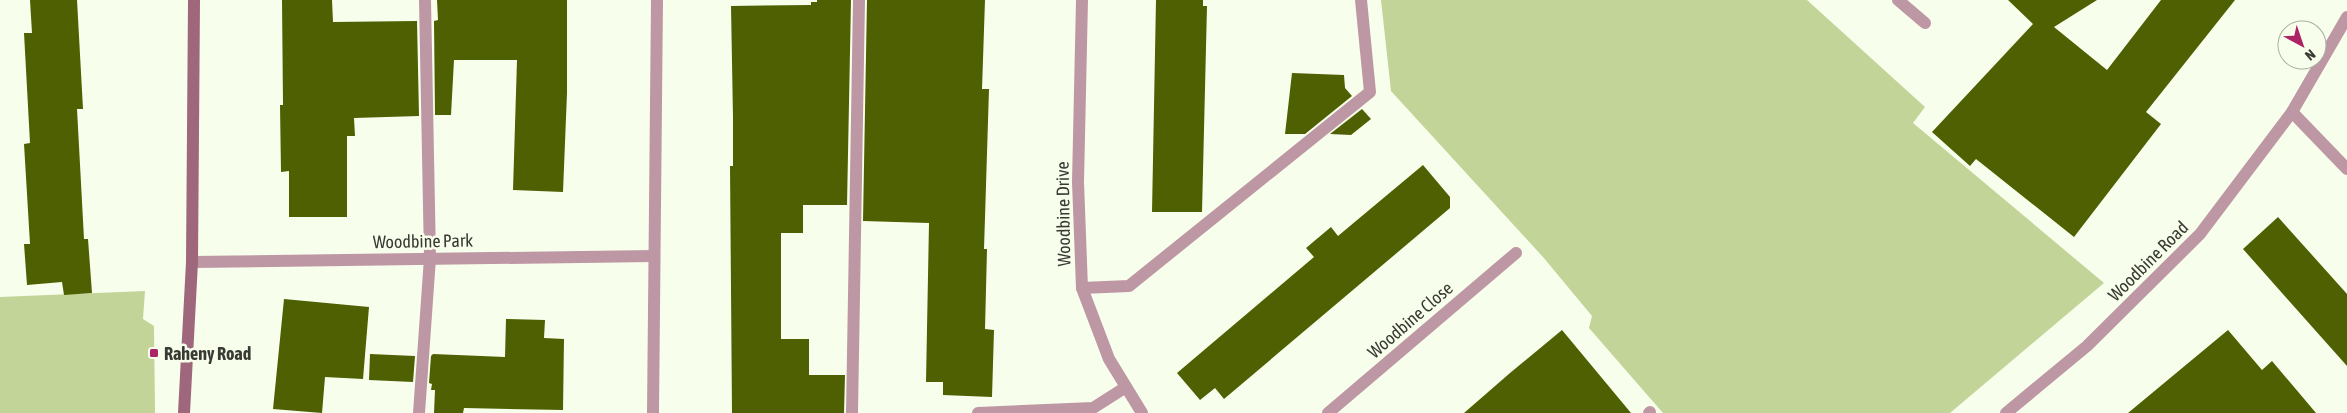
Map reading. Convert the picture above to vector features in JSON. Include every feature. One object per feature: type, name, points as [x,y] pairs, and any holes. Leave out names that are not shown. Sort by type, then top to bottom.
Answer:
[{"type":"main road","points":[[184,413],[192,262],[194,0]]},
{"type":"street","points":[[419,413],[430,258],[425,0]]},
{"type":"street","points":[[654,413],[657,0]]},
{"type":"street","points":[[852,413],[859,0]]},
{"type":"street","name":"Woodbine Drive","points":[[1082,0],[1078,182],[1082,288],[1109,359],[1142,413]]},
{"type":"street","points":[[1082,288],[1129,286],[1370,92],[1361,0]]},
{"type":"street","points":[[1898,0],[1925,23]]},
{"type":"street","name":"Woodbine Road","points":[[2006,413],[2087,346],[2200,234],[2292,112],[2347,17]]},
{"type":"street","points":[[2292,112],[2347,169]]},
{"type":"street","name":"Woodbine Close","points":[[1328,413],[1516,253]]},
{"type":"street","name":"Woodbine Park","points":[[192,262],[654,256]]},
{"type":"street","points":[[978,413],[1094,408],[1126,387]]},
{"type":"green space","points":[[1381,0],[1807,0],[1925,107],[1913,123],[2104,283],[1950,413],[1663,413],[1589,328],[1592,316],[1543,257],[1391,91]]},
{"type":"green space","points":[[145,291],[143,319],[154,326],[155,413],[0,413],[0,297]]},
{"type":"building","points":[[30,0],[77,0],[83,109],[77,109],[84,239],[88,239],[92,293],[64,295],[62,282],[27,285],[24,244],[30,244],[24,144],[30,143],[24,33],[32,33]]},
{"type":"building","points":[[282,0],[332,0],[333,22],[417,21],[419,116],[354,118],[355,136],[347,136],[347,217],[289,217],[289,171],[281,172],[280,105],[283,105]]},
{"type":"building","points":[[437,0],[567,0],[567,93],[563,192],[513,190],[517,60],[454,60],[451,115],[435,115],[434,21],[438,20]]},
{"type":"building","points":[[817,0],[851,0],[847,205],[803,205],[803,233],[781,233],[781,339],[809,339],[809,375],[845,375],[844,413],[732,413],[730,166],[733,166],[733,118],[731,6],[811,5],[811,2],[817,2]]},
{"type":"building","points":[[867,0],[985,0],[982,89],[989,89],[984,249],[987,249],[985,329],[994,330],[992,397],[943,395],[943,382],[926,382],[929,223],[863,221]]},
{"type":"building","points":[[1156,0],[1203,0],[1203,6],[1207,6],[1202,212],[1152,212]]},
{"type":"building","points":[[2008,0],[2097,0],[2054,27],[2107,70],[2161,0],[2235,0],[2146,112],[2161,124],[2074,237],[1976,159],[1970,166],[1932,132],[2033,24]]},
{"type":"building","points":[[1292,73],[1344,75],[1345,88],[1352,96],[1305,134],[1285,134]]},
{"type":"building","points":[[1362,109],[1371,119],[1351,135],[1330,134]]},
{"type":"building","points":[[1423,165],[1450,197],[1450,208],[1224,399],[1215,388],[1200,400],[1177,373],[1314,257],[1306,248],[1331,227],[1338,236]]},
{"type":"building","points":[[2278,217],[2347,294],[2347,366],[2243,249]]},
{"type":"building","points":[[284,299],[369,307],[363,379],[325,377],[322,413],[273,409]]},
{"type":"building","points":[[506,319],[545,320],[544,338],[564,339],[563,410],[464,408],[463,413],[434,413],[435,390],[431,390],[432,384],[429,383],[431,356],[433,354],[505,357]]},
{"type":"building","points":[[1562,330],[1631,413],[1464,413],[1510,373]]},
{"type":"building","points":[[2228,330],[2262,370],[2272,361],[2316,413],[2128,413]]},
{"type":"building","points":[[370,354],[415,356],[413,382],[369,380]]},
{"type":"place","name":"Raheny Road","points":[[154,353]]}]
